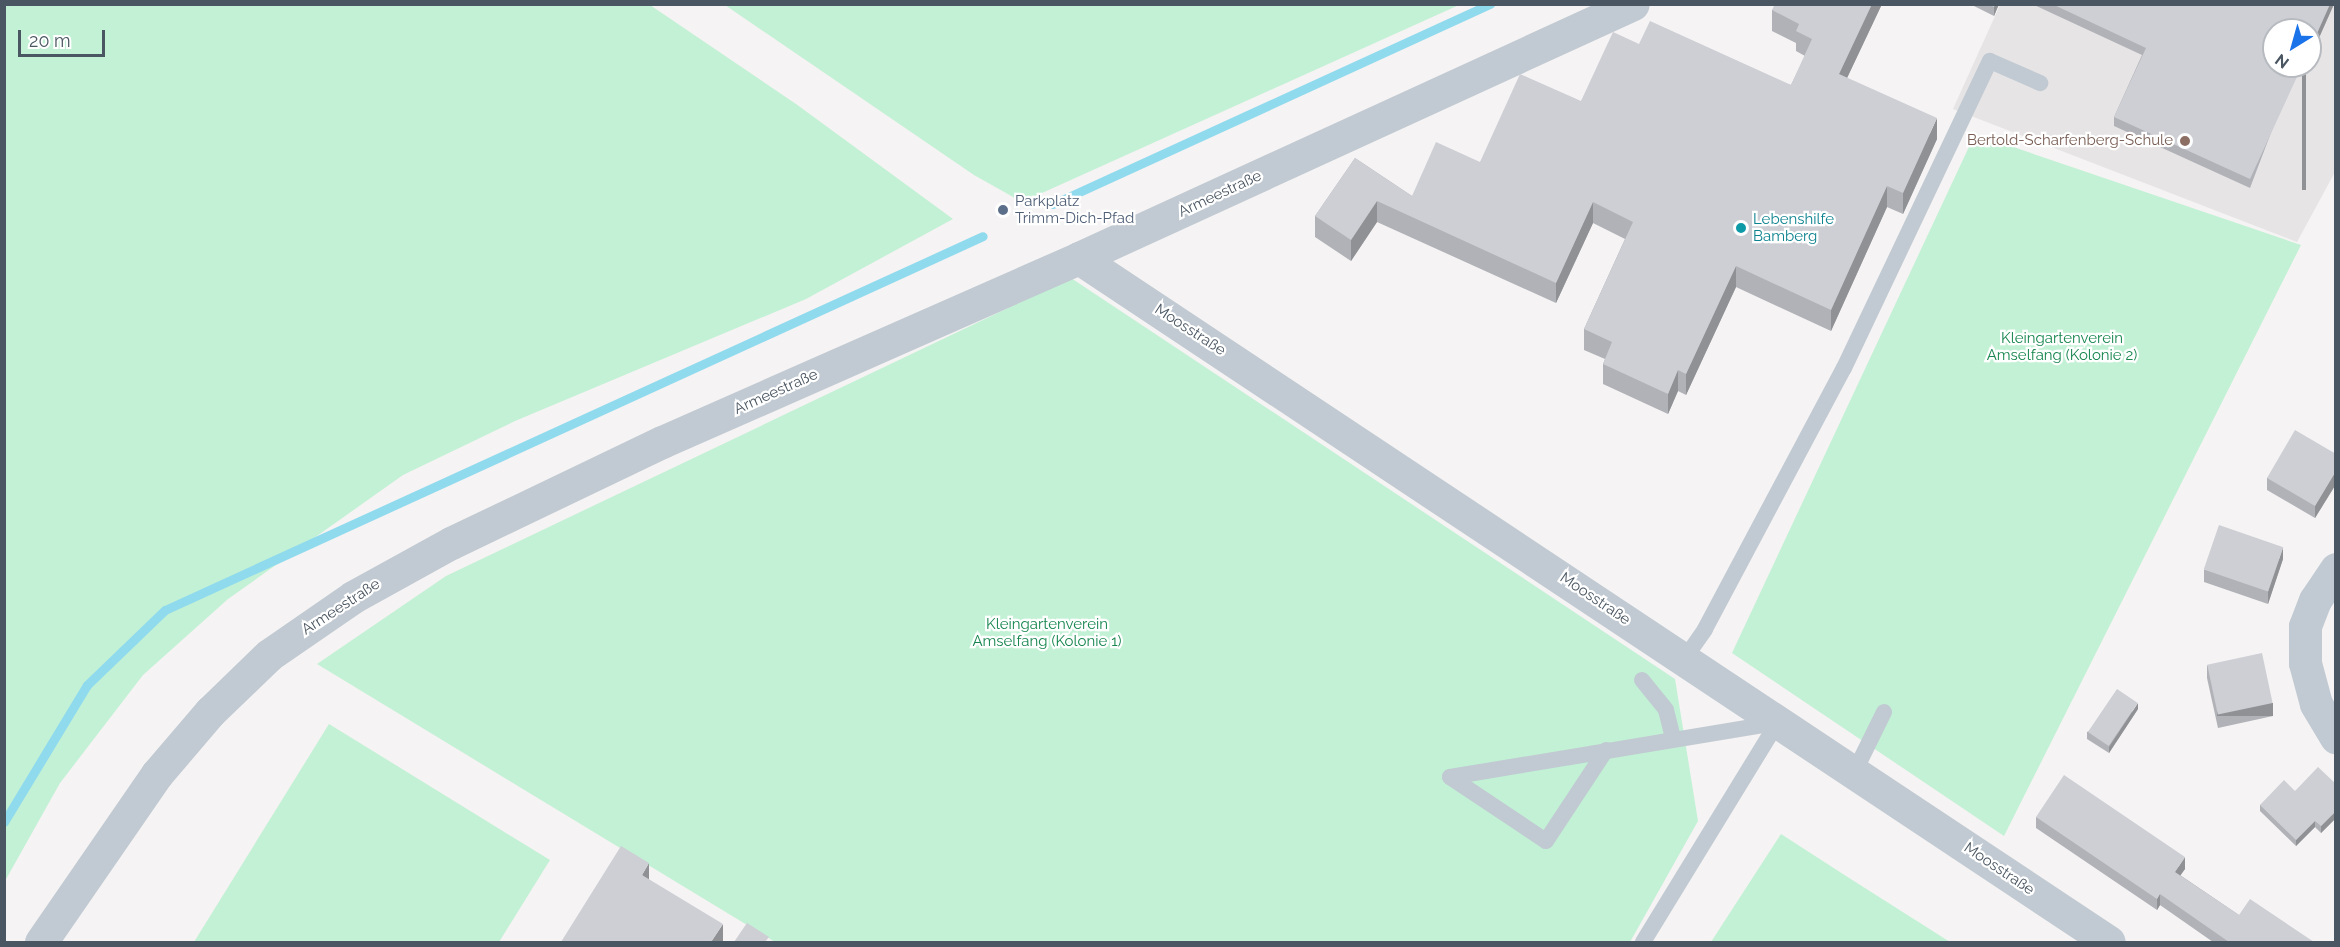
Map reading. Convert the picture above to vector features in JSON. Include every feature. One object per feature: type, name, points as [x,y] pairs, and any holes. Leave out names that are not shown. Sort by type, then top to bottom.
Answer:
[{"type":"street","name":"Armeestraße","points":[[40,942],[157,774],[210,712],[269,655],[353,597],[451,543],[662,442],[1079,258],[1634,4]]},
{"type":"street","name":"Moosstraße","points":[[1079,258],[1685,658],[1778,723],[2109,942]]},
{"type":"street","points":[[2336,569],[2315,600],[2305,627],[2305,663],[2316,704],[2336,737]]},
{"type":"lane","points":[[1685,658],[1705,629],[1844,368],[1990,61],[2040,83]]},
{"type":"lane","points":[[1642,680],[1666,710],[1673,739]]},
{"type":"lane","points":[[1854,773],[1884,712]]},
{"type":"lane","points":[[1606,750],[1546,841],[1450,777],[1606,750],[1778,723]]},
{"type":"lane","points":[[1642,942],[1778,723]]},
{"type":"shaded area","name":"Bertold-Scharfenberg-Schule","points":[[2000,5],[2335,5],[2335,172],[2297,242],[1953,109]]},
{"type":"green space","points":[[5,4],[650,5],[796,104],[953,219],[806,299],[515,421],[403,475],[228,599],[143,675],[60,783],[5,881]]},
{"type":"green space","points":[[725,5],[1459,5],[1022,202],[974,175]]},
{"type":"green space","name":"Kleingartenverein Amselfang (Kolonie 2)","points":[[1975,134],[2301,245],[2004,836],[1732,653]]},
{"type":"green space","name":"Kleingartenverein Amselfang (Kolonie 1)","points":[[1071,278],[1675,679],[1698,821],[1630,942],[775,942],[317,664],[446,576]]},
{"type":"green space","points":[[329,724],[550,860],[499,942],[194,942]]},
{"type":"green space","points":[[1781,834],[1846,876],[1950,942],[1711,942]]},
{"type":"building","name":"Lebenshilfe Bamberg","points":[[1775,4],[1872,4],[1839,74],[1937,118],[1903,193],[1887,186],[1831,310],[1736,266],[1686,374],[1678,370],[1668,394],[1603,364],[1612,342],[1584,329],[1633,222],[1593,202],[1556,283],[1377,201],[1351,240],[1315,216],[1355,158],[1412,196],[1436,142],[1480,162],[1520,74],[1581,101],[1613,32],[1639,44],[1650,21],[1791,85],[1812,39],[1796,31],[1799,24],[1772,10]]},
{"type":"building","points":[[2052,4],[2330,4],[2322,22],[2322,18],[2262,18],[2262,78],[2296,78],[2250,179],[2114,117],[2146,48]]},
{"type":"building","points":[[2295,430],[2336,454],[2336,471],[2315,506],[2267,478]]},
{"type":"building","points":[[2219,525],[2283,547],[2268,592],[2204,569]]},
{"type":"building","points":[[2262,653],[2273,703],[2218,715],[2207,665]]},
{"type":"building","points":[[2117,689],[2138,703],[2109,746],[2088,732]]},
{"type":"building","points":[[2318,767],[2336,784],[2336,811],[2321,826],[2315,821],[2296,840],[2260,805],[2284,780],[2295,791]]},
{"type":"building","points":[[2064,775],[2185,857],[2175,872],[2239,915],[2250,899],[2314,942],[2229,942],[2160,894],[2157,899],[2036,817]]},
{"type":"building","points":[[621,846],[649,863],[642,875],[723,924],[711,942],[561,942]]},
{"type":"building","points":[[747,923],[769,937],[765,942],[734,942]]},
{"type":"waterway","points":[[1053,204],[1490,4]]},
{"type":"waterway","points":[[4,822],[87,685],[165,610],[983,236]]},
{"type":"place","name":"Bertold-Scharfenberg-Schule","points":[[2185,141]]},
{"type":"place","name":"Parkplatz Trimm-Dich-Pfad","points":[[1003,210]]},
{"type":"place","name":"Lebenshilfe Bamberg","points":[[1741,228]]}]
